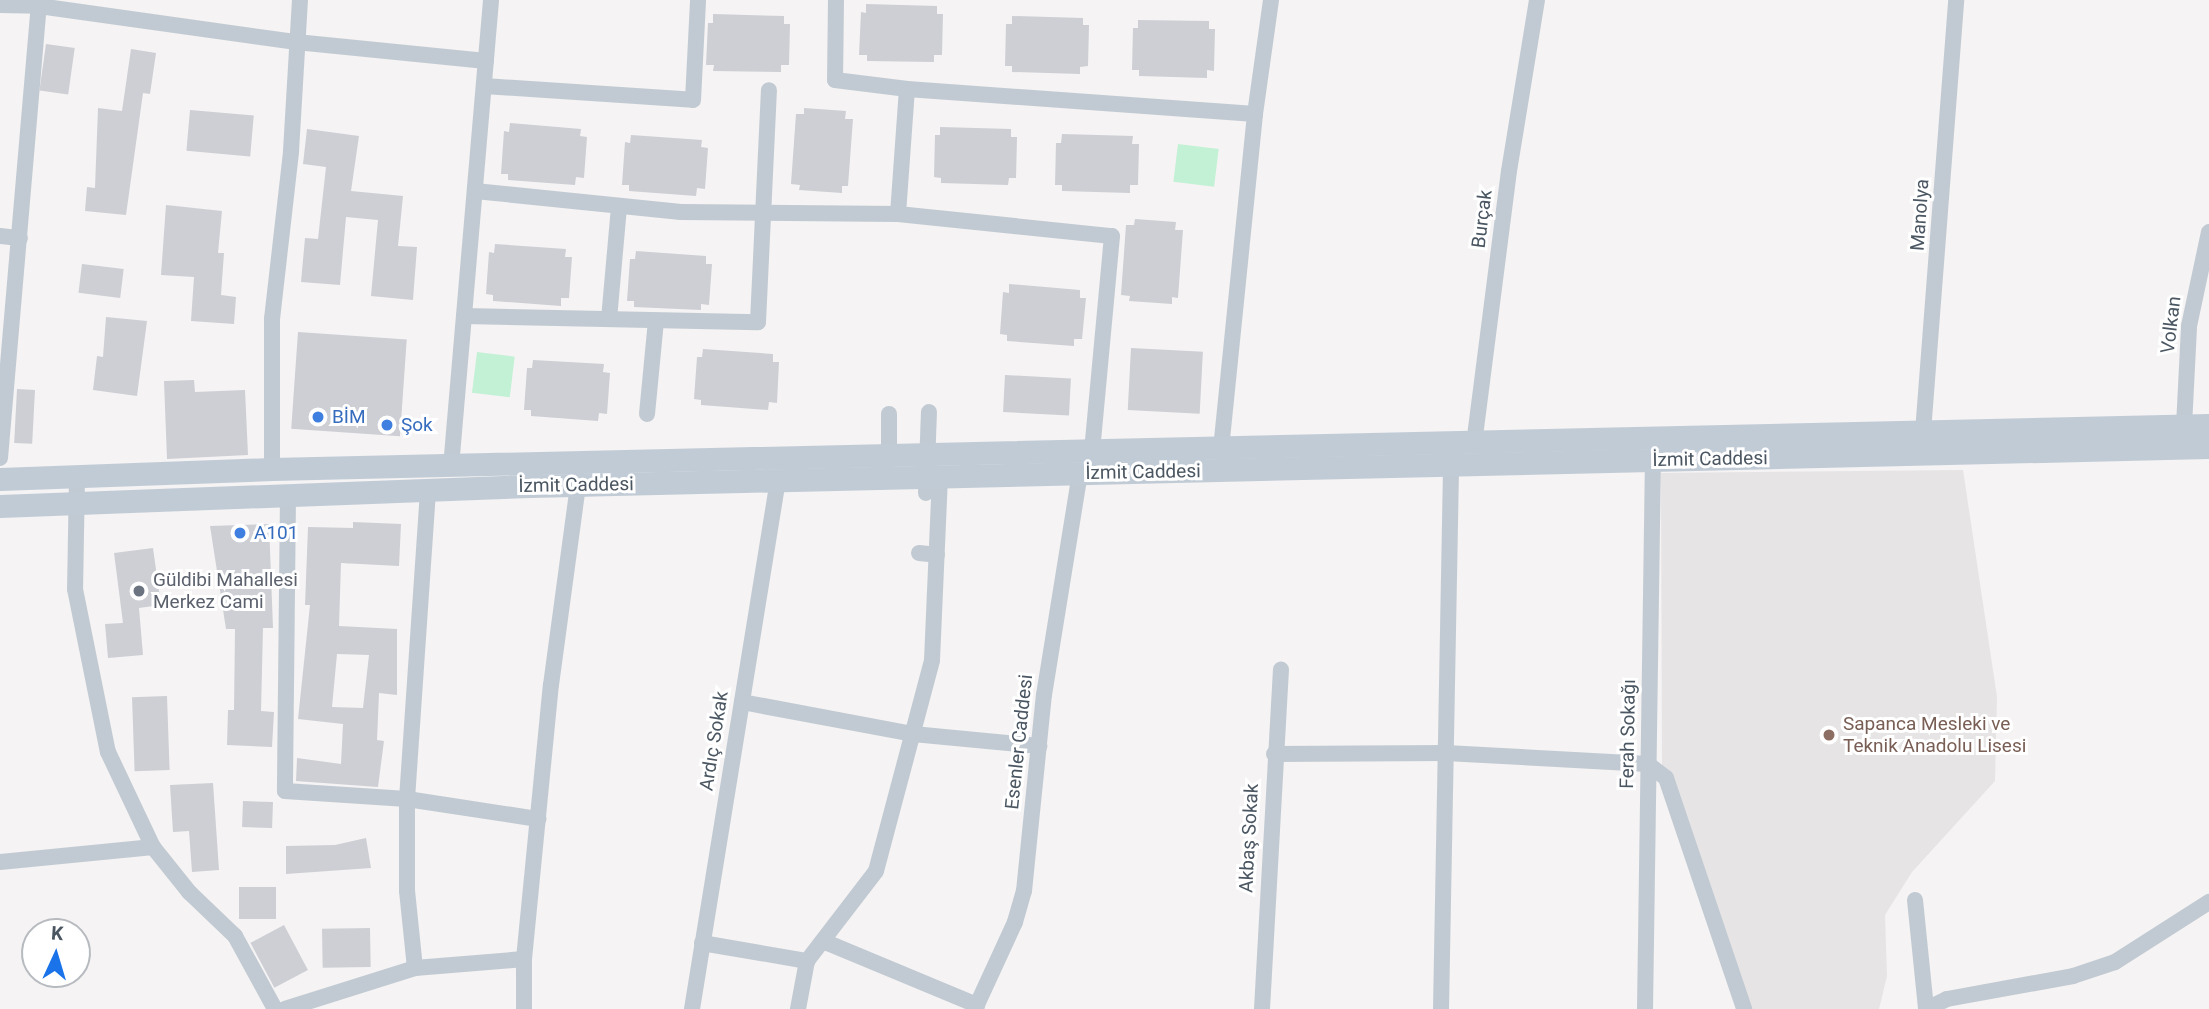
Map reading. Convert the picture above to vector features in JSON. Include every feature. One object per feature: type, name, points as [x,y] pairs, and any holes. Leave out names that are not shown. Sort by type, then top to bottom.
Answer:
[{"type":"main road","name":"İzmit Caddesi","points":[[0,479],[272,469],[1474,444],[2209,425]]},
{"type":"main road","name":"İzmit Caddesi","points":[[0,506],[578,484],[778,480],[933,485],[1080,473],[2209,447]]},
{"type":"street","points":[[272,469],[272,319],[291,151],[300,0]]},
{"type":"street","points":[[451,467],[491,0]]},
{"type":"street","points":[[484,86],[693,100],[698,0]]},
{"type":"street","points":[[836,0],[835,80],[907,89],[1255,114]]},
{"type":"street","points":[[1221,449],[1255,114],[1271,0]]},
{"type":"street","name":"Burçak","points":[[1474,444],[1509,171],[1537,0]]},
{"type":"street","name":"Manolya","points":[[1923,432],[1956,0]]},
{"type":"street","points":[[0,458],[42,3]]},
{"type":"street","points":[[0,5],[42,3],[296,42],[486,61]]},
{"type":"street","points":[[898,214],[907,89]]},
{"type":"street","points":[[464,316],[758,322],[769,90]]},
{"type":"street","points":[[475,191],[619,206],[765,213],[898,214],[1112,236],[1092,451]]},
{"type":"street","points":[[609,319],[619,206]]},
{"type":"street","name":"Volkan","points":[[2184,426],[2189,327],[2209,232]]},
{"type":"street","points":[[0,236],[20,238]]},
{"type":"street","points":[[647,414],[656,320]]},
{"type":"street","points":[[798,1009],[807,961],[876,871],[932,660],[937,555],[929,412]]},
{"type":"street","points":[[889,414],[889,456]]},
{"type":"street","name":"Ferah Sokağı","points":[[1645,1009],[1653,460]]},
{"type":"street","points":[[1441,1009],[1451,466]]},
{"type":"street","name":"Esenler Caddesi","points":[[976,1007],[1016,922],[1024,891],[1039,746],[1080,473]]},
{"type":"street","points":[[77,477],[75,589],[108,752],[153,847],[189,892],[235,936],[275,1009]]},
{"type":"street","name":"Ardıç Sokak","points":[[692,1009],[778,480]]},
{"type":"street","points":[[524,1009],[524,959],[538,819],[578,484]]},
{"type":"street","points":[[415,968],[407,891],[407,799],[428,490]]},
{"type":"street","points":[[288,495],[285,791],[407,799],[538,819]]},
{"type":"street","points":[[919,553],[937,555]]},
{"type":"street","name":"Akbaş Sokak","points":[[1262,1009],[1273,754],[1281,670]]},
{"type":"street","points":[[742,702],[913,734],[1039,746]]},
{"type":"street","points":[[1273,754],[1446,753],[1648,764],[1665,778],[1744,1009]]},
{"type":"street","points":[[0,862],[153,847]]},
{"type":"street","points":[[1915,900],[1927,1009],[1947,999],[2073,976],[2115,962],[2209,902]]},
{"type":"street","points":[[823,941],[976,1007]]},
{"type":"street","points":[[702,943],[807,961]]},
{"type":"street","points":[[285,1009],[415,968],[524,959]]},
{"type":"shaded area","name":"Sapanca Mesleki ve Teknik Anadolu Lisesi","points":[[1963,470],[1997,697],[1995,781],[1912,872],[1885,915],[1887,976],[1879,1009],[1748,1009],[1662,772],[1661,473]]},
{"type":"green space","points":[[1178,144],[1219,149],[1214,187],[1173,182]]},
{"type":"green space","points":[[477,352],[515,357],[510,397],[472,393]]},
{"type":"building","points":[[866,4],[937,6],[937,14],[943,14],[942,55],[934,55],[934,62],[867,61],[867,55],[859,55],[861,12],[866,13]]},
{"type":"building","points":[[713,14],[784,16],[784,24],[790,24],[789,65],[781,65],[781,72],[713,71],[714,65],[706,65],[708,23],[713,23]]},
{"type":"building","points":[[1012,16],[1083,18],[1083,25],[1089,25],[1088,66],[1080,67],[1080,74],[1012,72],[1012,66],[1005,66],[1006,24],[1012,24]]},
{"type":"building","points":[[1138,20],[1209,21],[1209,29],[1215,29],[1214,71],[1207,70],[1207,78],[1139,76],[1139,70],[1132,70],[1133,28],[1138,28]]},
{"type":"building","points":[[46,44],[75,48],[68,95],[39,91]]},
{"type":"building","points":[[131,49],[156,53],[150,94],[143,93],[126,215],[85,211],[87,187],[95,188],[98,108],[122,111]]},
{"type":"building","points":[[804,108],[846,111],[845,119],[853,119],[848,186],[842,186],[842,193],[799,190],[800,185],[791,184],[796,114],[804,114]]},
{"type":"building","points":[[190,110],[254,116],[250,156],[186,151]]},
{"type":"building","points":[[510,123],[581,129],[580,136],[587,137],[584,178],[576,177],[575,185],[508,180],[508,174],[501,174],[504,131],[509,132]]},
{"type":"building","points":[[940,127],[1011,129],[1011,137],[1017,137],[1016,178],[1009,178],[1008,185],[941,183],[941,178],[934,177],[935,135],[940,135]]},
{"type":"building","points":[[307,129],[359,136],[351,191],[403,196],[398,246],[417,247],[413,300],[371,296],[378,220],[346,217],[340,285],[301,282],[305,238],[318,239],[326,167],[303,164]]},
{"type":"building","points":[[1062,134],[1133,136],[1132,144],[1139,144],[1138,185],[1130,185],[1130,193],[1062,191],[1062,185],[1055,185],[1056,143],[1061,143]]},
{"type":"building","points":[[631,135],[702,140],[701,147],[708,148],[705,189],[697,188],[696,196],[629,191],[629,185],[622,185],[625,142],[630,143]]},
{"type":"building","points":[[166,205],[222,211],[218,253],[224,253],[221,295],[236,297],[234,324],[191,321],[194,277],[161,275]]},
{"type":"building","points":[[1135,219],[1176,222],[1175,230],[1183,230],[1178,298],[1172,297],[1172,304],[1129,301],[1130,296],[1121,295],[1126,225],[1134,225]]},
{"type":"building","points":[[495,244],[566,249],[565,257],[572,257],[569,298],[561,298],[561,306],[493,301],[493,295],[486,294],[489,252],[494,253]]},
{"type":"building","points":[[636,251],[706,256],[706,264],[712,264],[709,305],[701,304],[701,310],[634,307],[634,301],[627,301],[630,259],[635,259]]},
{"type":"building","points":[[82,264],[124,269],[120,298],[78,293]]},
{"type":"building","points":[[1009,284],[1080,290],[1080,298],[1086,298],[1082,339],[1074,339],[1074,346],[1007,341],[1007,335],[1000,334],[1003,292],[1009,293]]},
{"type":"building","points":[[106,317],[147,321],[137,396],[93,390],[97,356],[103,357]]},
{"type":"building","points":[[298,332],[407,340],[400,436],[291,429]]},
{"type":"building","points":[[1131,348],[1203,352],[1200,414],[1128,410]]},
{"type":"building","points":[[703,349],[773,354],[773,362],[779,362],[777,403],[769,402],[768,410],[701,405],[701,400],[694,399],[697,357],[702,357]]},
{"type":"building","points":[[533,360],[604,364],[603,372],[610,373],[607,414],[599,413],[598,421],[531,416],[531,410],[524,410],[527,368],[532,368]]},
{"type":"building","points":[[1005,375],[1071,378],[1069,415],[1003,412]]},
{"type":"building","points":[[194,380],[195,392],[245,390],[248,455],[167,459],[164,381]]},
{"type":"building","points":[[17,389],[35,390],[32,444],[14,443]]},
{"type":"building","points":[[353,522],[401,524],[399,566],[341,563],[339,626],[397,629],[397,695],[379,693],[377,740],[384,741],[378,787],[296,781],[297,758],[341,764],[343,724],[298,719],[310,605],[305,605],[308,527],[353,528]],"holes":[[[337,654],[369,655],[363,708],[332,707]]]},
{"type":"building","points":[[269,524],[273,628],[263,628],[261,711],[274,712],[272,747],[227,745],[228,710],[234,710],[235,629],[226,629],[210,526]]},
{"type":"building","name":"Güldibi Mahallesi Merkez Cami","points":[[153,548],[161,605],[139,608],[143,655],[108,658],[105,624],[123,623],[114,553]]},
{"type":"building","points":[[167,696],[170,770],[135,771],[132,697]]},
{"type":"building","points":[[213,783],[219,870],[192,872],[189,831],[173,832],[170,785]]},
{"type":"building","points":[[243,801],[273,802],[272,828],[242,827]]},
{"type":"building","points":[[366,838],[371,868],[286,874],[286,846],[335,845]]},
{"type":"building","points":[[239,887],[276,887],[276,919],[239,919]]},
{"type":"building","points":[[284,925],[308,970],[274,988],[250,943]]},
{"type":"building","points":[[370,928],[371,967],[323,968],[322,929]]},
{"type":"place","name":"BİM","points":[[318,417]]},
{"type":"place","name":"Şok","points":[[387,425]]},
{"type":"place","name":"A101","points":[[240,533]]},
{"type":"place","name":"Güldibi Mahallesi Merkez Cami","points":[[139,591]]},
{"type":"place","name":"Sapanca Mesleki ve Teknik Anadolu Lisesi","points":[[1829,735]]}]
